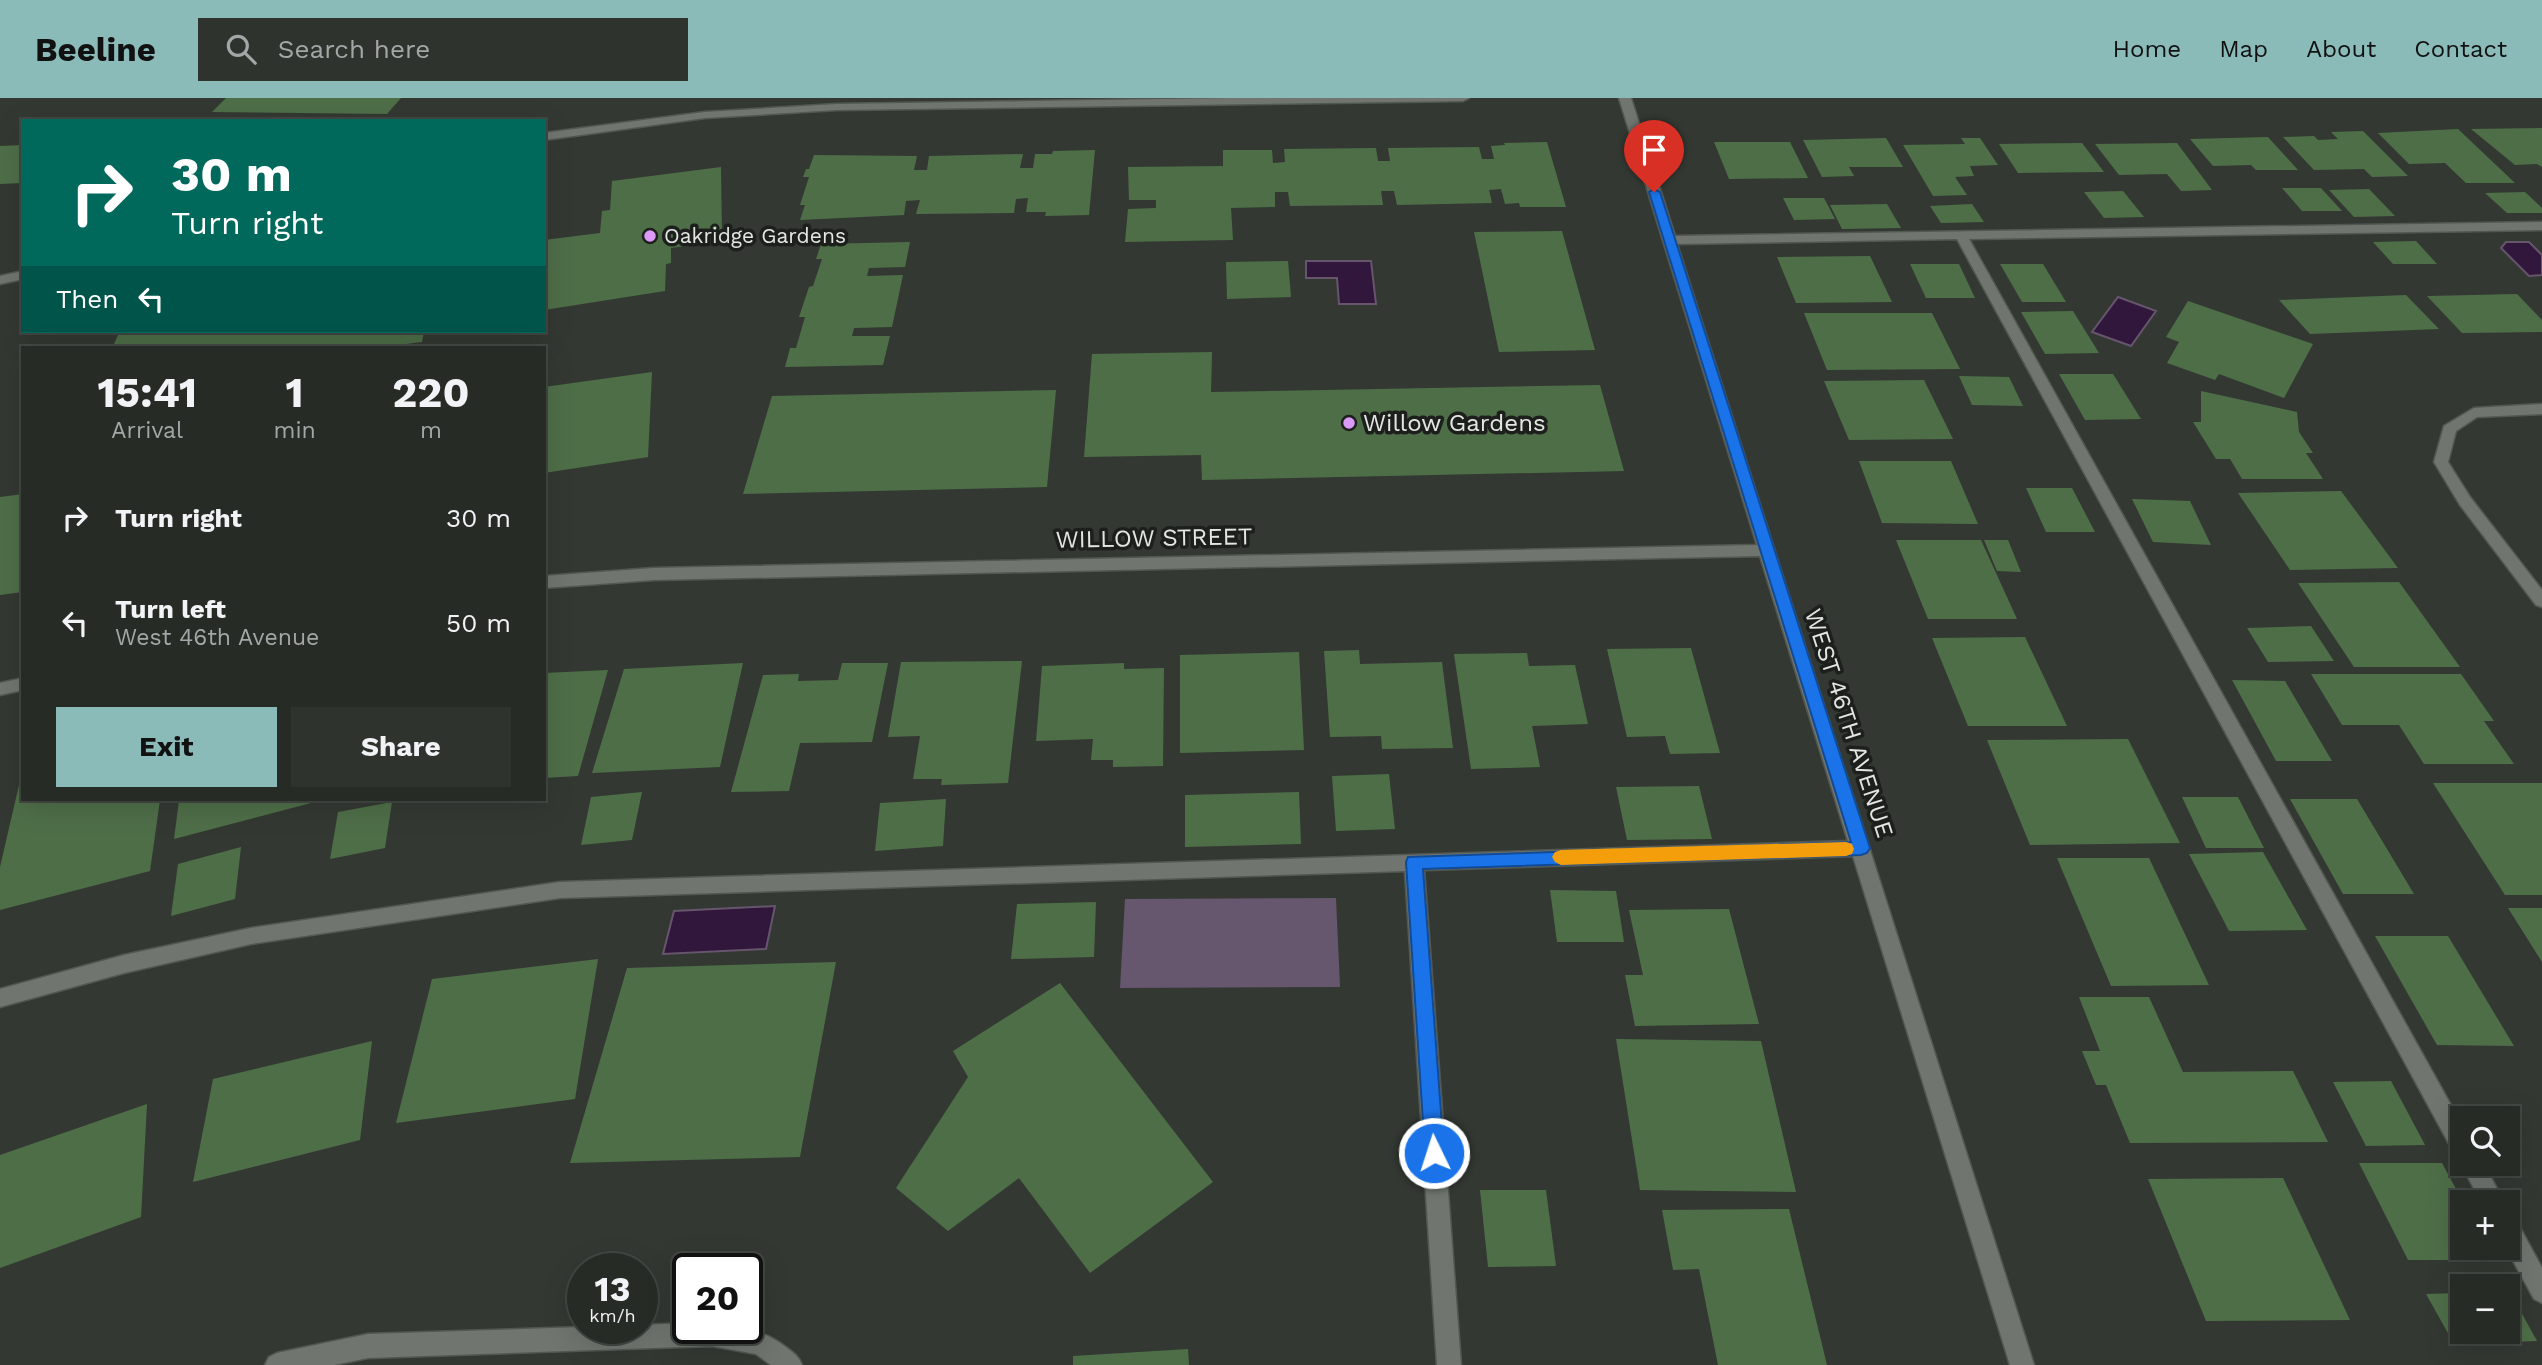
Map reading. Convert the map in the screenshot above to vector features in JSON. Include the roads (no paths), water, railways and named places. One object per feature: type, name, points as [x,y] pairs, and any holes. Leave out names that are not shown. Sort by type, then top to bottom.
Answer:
[{"type":"street","points":[[546,137],[752,111],[837,107],[1088,101],[1463,98]]},
{"type":"street","name":"WEST 46TH AVENUE","points":[[1625,98],[2022,1365]]},
{"type":"street","points":[[1669,240],[2542,226]]},
{"type":"street","points":[[1962,237],[2450,1124]]},
{"type":"street","points":[[0,280],[21,275]]},
{"type":"street","points":[[2542,409],[2474,413],[2449,429],[2441,462],[2465,502],[2542,601]]},
{"type":"street","name":"WILLOW STREET","points":[[546,582],[653,574],[1765,550]]},
{"type":"street","points":[[0,689],[21,684]]},
{"type":"street","points":[[0,998],[124,964],[251,936],[560,890],[1861,848]]},
{"type":"street","points":[[1414,862],[1449,1365]]},
{"type":"street","points":[[2520,1250],[2542,1291]]},
{"type":"street","points":[[291,1363],[368,1346],[712,1334],[761,1343],[790,1365]]},
{"type":"place","name":"Oakridge Gardens","points":[[650,236]]},
{"type":"place","name":"Willow Gardens","points":[[1349,423]]}]
